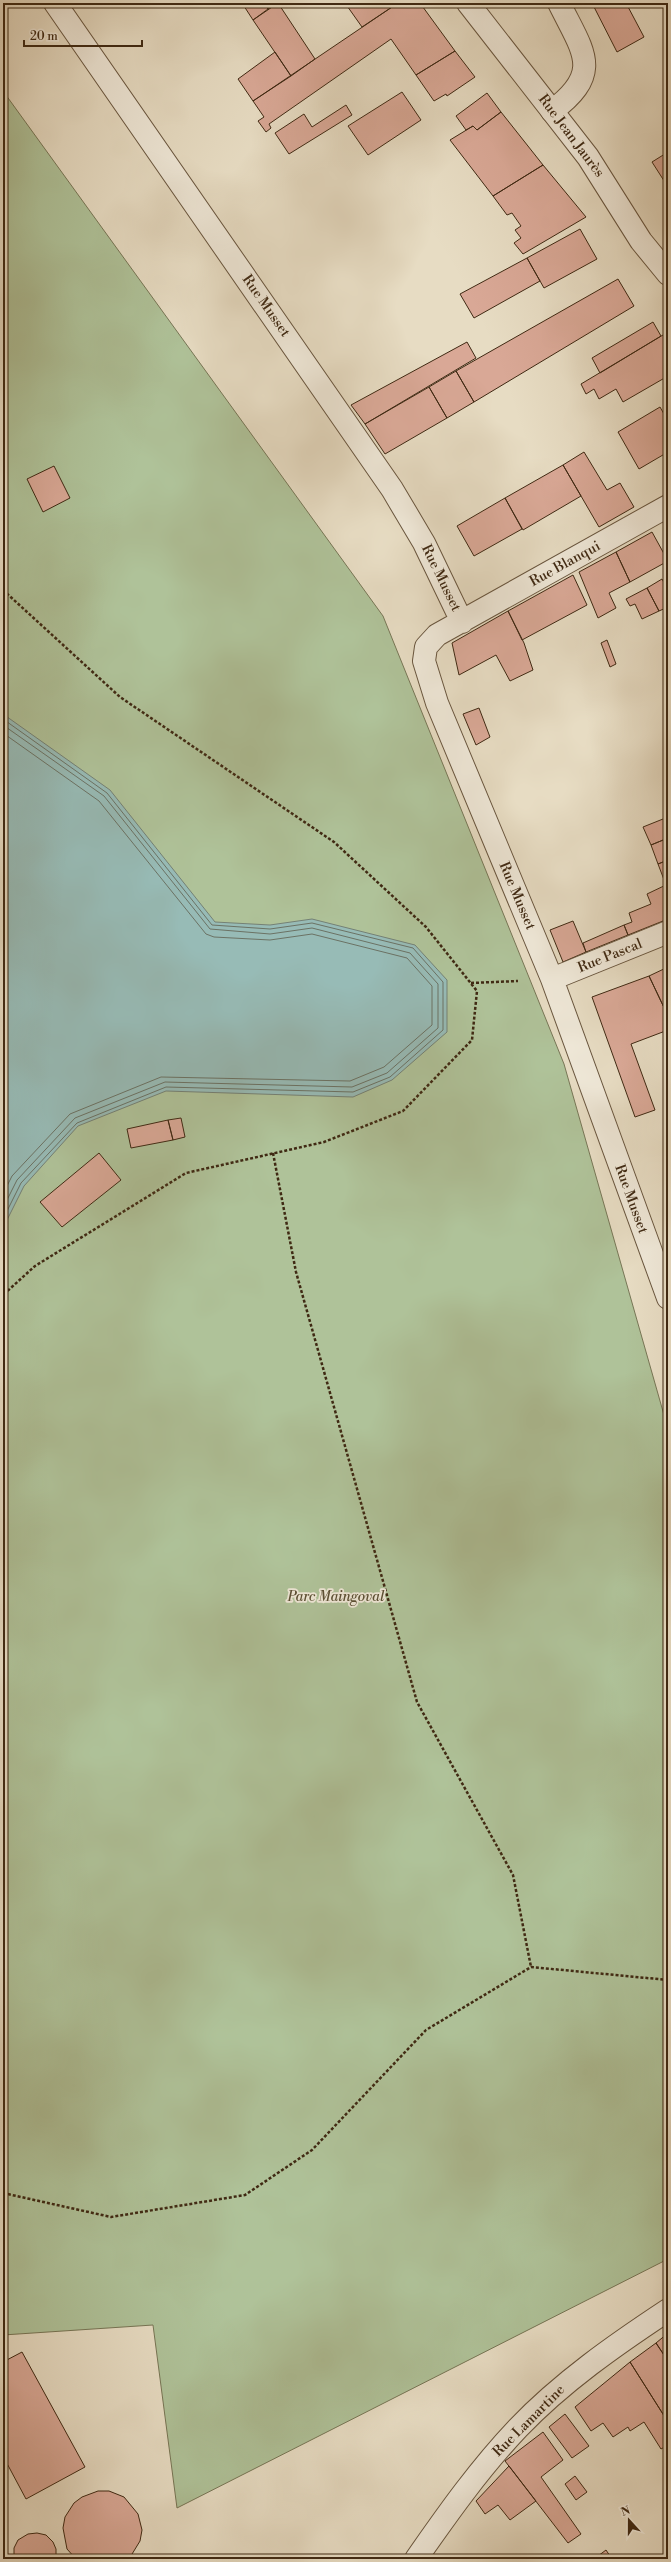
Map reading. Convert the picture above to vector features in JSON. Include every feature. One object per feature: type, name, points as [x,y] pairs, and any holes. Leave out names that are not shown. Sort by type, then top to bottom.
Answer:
[{"type":"street","name":"Rue Musset","points":[[55,3],[392,489],[424,543],[462,622],[437,635],[426,647],[424,661],[437,704],[552,979],[668,1298]]},
{"type":"street","name":"Rue Jean Jaurès","points":[[468,3],[602,176],[641,241],[668,274]]},
{"type":"street","points":[[552,111],[572,97],[580,86],[585,73],[585,61],[581,47],[559,3]]},
{"type":"street","name":"Rue Blanqui","points":[[462,622],[668,506]]},
{"type":"street","name":"Rue Pascal","points":[[552,979],[668,932]]},
{"type":"street","name":"Rue Lamartine","points":[[416,2559],[454,2504],[519,2427],[598,2358],[668,2310]]},
{"type":"path","points":[[3,590],[120,697],[334,842],[426,927],[477,991],[472,1040],[403,1111],[324,1142],[186,1174],[35,1266],[3,1295]]},
{"type":"path","points":[[471,983],[552,979]]},
{"type":"path","points":[[273,1153],[296,1272],[417,1702],[513,1876],[531,1967]]},
{"type":"path","points":[[3,2192],[111,2217],[245,2195],[312,2150],[426,2030],[531,1967],[668,1980]]},
{"type":"green space","name":"Parc Maingoval","points":[[3,91],[383,616],[564,1064],[668,1429],[668,2259],[177,2508],[153,2325],[3,2335]]},
{"type":"water","points":[[3,714],[110,790],[215,922],[270,925],[312,919],[415,945],[447,980],[447,1032],[392,1080],[353,1097],[166,1091],[78,1126],[24,1186],[3,1228]]},
{"type":"building","points":[[242,3],[264,3],[268,9],[253,20]]},
{"type":"building","points":[[264,3],[276,3],[268,9]]},
{"type":"building","points":[[278,3],[315,59],[291,76],[253,20]]},
{"type":"building","points":[[345,3],[398,3],[362,27]]},
{"type":"building","points":[[398,3],[420,3],[455,51],[416,75],[391,39],[269,124],[271,128],[266,132],[258,121],[264,117],[253,101]]},
{"type":"building","points":[[592,3],[626,3],[644,37],[617,52]]},
{"type":"building","points":[[455,51],[475,77],[447,96],[446,94],[434,101],[416,75]]},
{"type":"building","points":[[275,52],[291,76],[253,101],[238,79]]},
{"type":"building","points":[[402,92],[421,120],[368,155],[348,126]]},
{"type":"building","points":[[487,93],[501,112],[477,130],[473,126],[466,130],[456,116]]},
{"type":"building","points":[[346,105],[352,115],[289,154],[275,133],[304,114],[312,127]]},
{"type":"building","points":[[501,112],[543,165],[493,196],[450,140],[473,126],[477,130]]},
{"type":"building","points":[[668,152],[668,187],[652,162]]},
{"type":"building","points":[[543,165],[586,217],[523,254],[514,243],[521,238],[515,230],[521,226],[512,213],[507,215],[493,196]]},
{"type":"building","points":[[580,229],[597,259],[544,288],[527,258]]},
{"type":"building","points":[[527,258],[540,281],[474,318],[460,294]]},
{"type":"building","points":[[618,279],[634,306],[474,402],[456,371]]},
{"type":"building","points":[[653,322],[661,336],[600,373],[592,358]]},
{"type":"building","points":[[668,332],[668,376],[623,402],[616,389],[599,399],[594,389],[586,394],[581,384]]},
{"type":"building","points":[[467,342],[476,358],[365,424],[351,405]]},
{"type":"building","points":[[456,371],[474,402],[447,418],[429,387]]},
{"type":"building","points":[[429,387],[447,418],[385,454],[365,424]]},
{"type":"building","points":[[660,407],[668,421],[668,452],[639,469],[618,432]]},
{"type":"building","points":[[584,452],[607,490],[620,483],[634,507],[599,527],[563,465]]},
{"type":"building","points":[[563,465],[581,496],[523,530],[505,498]]},
{"type":"building","points":[[54,466],[70,498],[43,512],[27,479]]},
{"type":"building","points":[[505,498],[522,529],[474,556],[457,526]]},
{"type":"building","points":[[652,532],[668,561],[630,582],[616,552]]},
{"type":"building","points":[[616,552],[630,582],[609,593],[616,608],[598,618],[579,572]]},
{"type":"building","points":[[573,575],[587,605],[522,640],[508,611]]},
{"type":"building","points":[[662,579],[668,590],[668,607],[659,611],[647,588]]},
{"type":"building","points":[[647,588],[659,611],[642,619],[635,604],[630,606],[626,599]]},
{"type":"building","points":[[508,611],[524,643],[533,670],[510,681],[496,655],[459,675],[452,643]]},
{"type":"building","points":[[607,640],[616,664],[610,667],[601,643]]},
{"type":"building","points":[[479,708],[490,737],[476,745],[463,714]]},
{"type":"building","points":[[668,817],[668,838],[651,845],[643,827]]},
{"type":"building","points":[[668,838],[668,860],[658,864],[651,845]]},
{"type":"building","points":[[668,860],[668,884],[666,885],[658,864]]},
{"type":"building","points":[[668,884],[668,919],[628,935],[624,925],[632,922],[629,913],[651,904],[647,894]]},
{"type":"building","points":[[573,921],[586,952],[563,962],[550,930]]},
{"type":"building","points":[[624,925],[628,935],[586,952],[583,943]]},
{"type":"building","points":[[668,967],[668,1016],[649,976]]},
{"type":"building","points":[[649,976],[668,1016],[668,1030],[631,1044],[655,1110],[635,1117],[592,997]]},
{"type":"building","points":[[181,1118],[185,1137],[173,1140],[168,1120]]},
{"type":"building","points":[[168,1120],[173,1140],[131,1148],[127,1129]]},
{"type":"building","points":[[99,1153],[121,1180],[62,1227],[40,1202]]},
{"type":"building","points":[[668,2333],[668,2361],[656,2343]]},
{"type":"building","points":[[656,2343],[668,2361],[668,2422],[630,2362]]},
{"type":"building","points":[[22,2352],[85,2467],[26,2499],[3,2456],[3,2362]]},
{"type":"building","points":[[630,2362],[668,2422],[668,2445],[661,2449],[644,2422],[630,2431],[628,2427],[613,2437],[603,2423],[591,2431],[575,2407]]},
{"type":"building","points":[[565,2414],[589,2446],[572,2458],[549,2427]]},
{"type":"building","points":[[543,2432],[563,2460],[541,2477],[581,2534],[568,2543],[505,2461]]},
{"type":"building","points":[[509,2466],[536,2501],[510,2520],[498,2505],[485,2514],[476,2501]]},
{"type":"building","points":[[575,2476],[587,2492],[576,2500],[565,2484]]},
{"type":"building","points":[[98,2491],[109,2491],[124,2497],[138,2514],[142,2530],[140,2541],[129,2559],[76,2559],[67,2549],[63,2528],[65,2517],[74,2503],[82,2497]]},
{"type":"building","points":[[37,2533],[46,2535],[53,2542],[56,2549],[56,2559],[14,2559],[14,2548],[18,2540],[28,2534]]},
{"type":"building","points":[[606,2550],[612,2559],[594,2559]]}]
